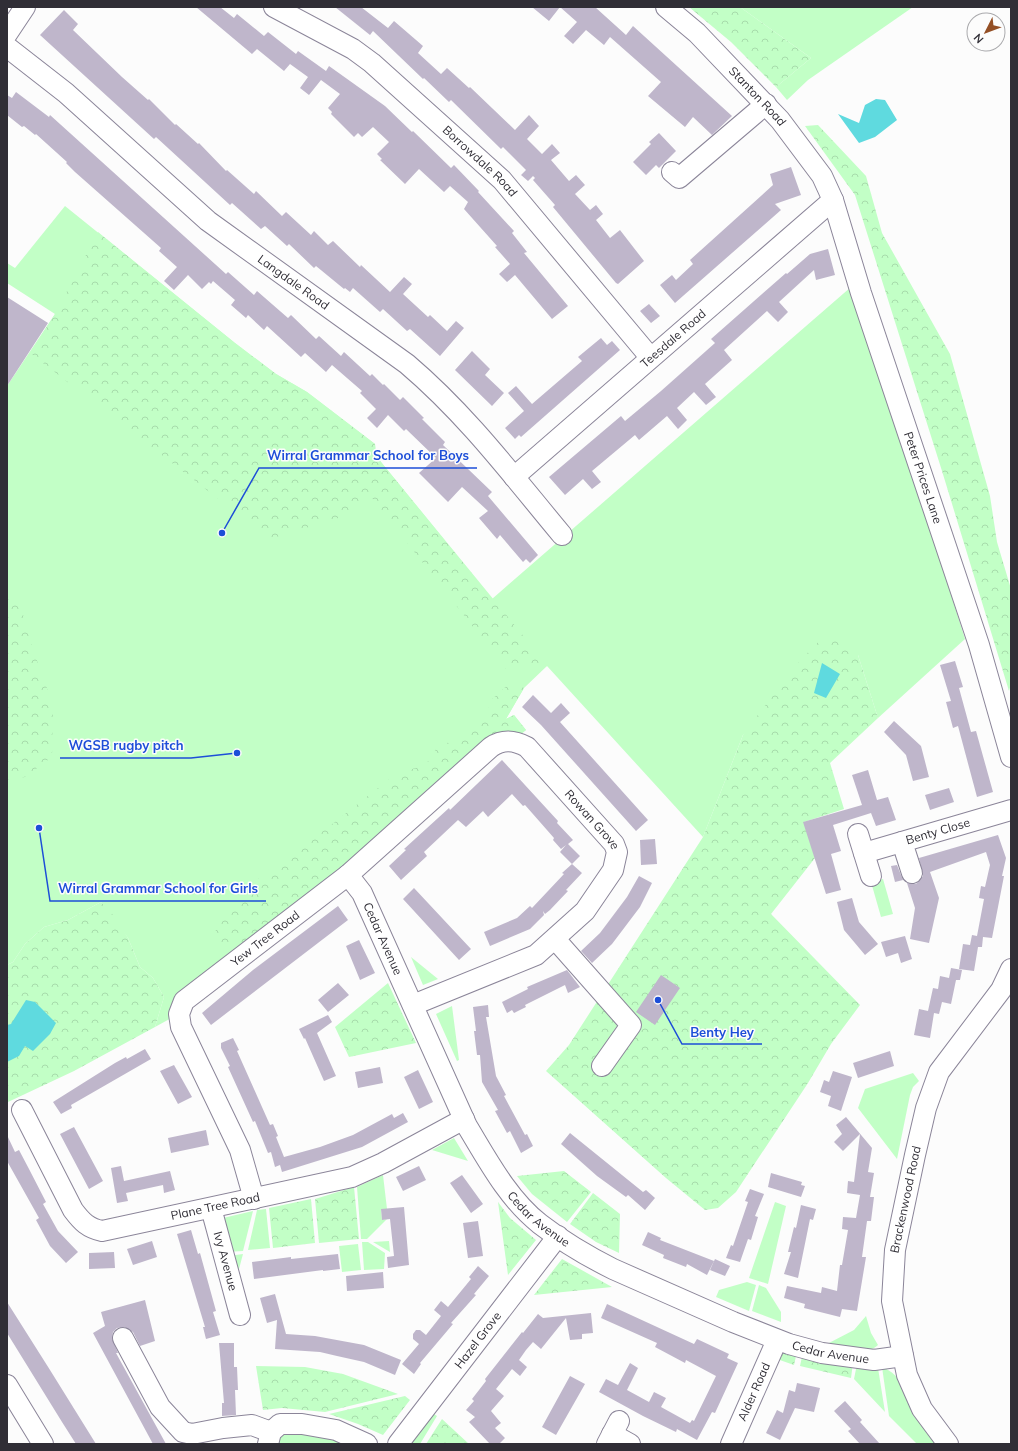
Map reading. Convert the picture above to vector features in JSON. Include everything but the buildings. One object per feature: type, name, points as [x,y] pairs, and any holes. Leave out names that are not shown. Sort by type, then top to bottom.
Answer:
[{"type":"street","points":[[7,34],[25,7]]},
{"type":"street","name":"Borrowdale Road","points":[[274,7],[353,49],[372,63],[502,180],[650,357]]},
{"type":"street","name":"Stanton Road","points":[[666,7],[697,33],[780,120],[822,176],[833,200]]},
{"type":"street","name":"Langdale Road","points":[[7,47],[66,93],[208,221],[407,364],[454,406],[562,535]]},
{"type":"street","points":[[672,172],[679,178],[766,104]]},
{"type":"street","name":"Teesdale Road","points":[[514,477],[650,357],[833,200]]},
{"type":"street","name":"Peter Prices Lane","points":[[833,200],[861,293],[980,645],[1011,757]]},
{"type":"street","name":"Yew Tree Road","points":[[254,1199],[240,1150],[181,1028],[179,1014],[184,1001],[348,875],[491,747],[499,741],[509,741]]},
{"type":"street","name":"Rowan Grove","points":[[413,1005],[536,955],[585,911],[613,870],[617,852],[614,844],[527,747],[509,741]]},
{"type":"street","name":"Benty Close","points":[[871,876],[861,844],[902,842],[1011,810]]},
{"type":"street","points":[[902,842],[912,873]]},
{"type":"street","name":"Cedar Avenue","points":[[348,875],[362,893],[464,1119],[489,1162],[510,1192],[539,1224],[586,1256],[777,1340],[822,1353],[874,1360],[903,1356]]},
{"type":"street","points":[[555,939],[631,1025],[602,1066]]},
{"type":"street","name":"Brackenwood Road","points":[[948,1444],[922,1409],[907,1375],[892,1301],[896,1250],[914,1156],[926,1108],[939,1072],[1001,990],[1011,969]]},
{"type":"street","name":"Plane Tree Road","points":[[21,1110],[73,1210],[82,1222],[91,1229],[102,1231],[352,1177],[383,1163],[464,1119]]},
{"type":"street","name":"Ivy Avenue","points":[[211,1208],[240,1315]]},
{"type":"street","name":"Hazel Grove","points":[[398,1444],[558,1236]]},
{"type":"street","points":[[123,1338],[160,1407],[183,1432],[192,1434],[223,1428],[252,1425],[269,1438],[280,1424],[302,1424],[336,1430],[367,1444]]},
{"type":"street","name":"Alder Road","points":[[731,1444],[777,1340]]},
{"type":"street","points":[[7,1385],[42,1444]]},
{"type":"street","points":[[612,1433],[630,1444]]},
{"type":"green space","points":[[689,7],[740,7],[811,58],[776,87],[731,42]]},
{"type":"green space","points":[[740,7],[913,7],[808,80],[787,100],[776,87],[811,58]]},
{"type":"green space","points":[[818,125],[866,176],[882,233],[950,354],[990,496],[997,542],[1011,589],[1011,684],[1009,691],[942,471],[855,195],[805,126]]},
{"type":"green space","points":[[65,206],[235,343],[276,374],[307,392],[375,444],[376,455],[381,462],[492,599],[851,287],[910,463],[965,639],[878,718],[858,655],[743,735],[703,837],[547,666],[524,688],[506,719],[514,715],[526,730],[175,1016],[155,1027],[164,997],[153,978],[140,967],[128,938],[101,902],[68,920],[44,927],[25,944],[13,962],[7,965],[7,386],[55,314],[7,283],[7,263],[15,268]]},
{"type":"green space","points":[[98,232],[235,343],[276,374],[307,392],[375,444],[376,455],[381,462],[548,666],[506,669],[368,493],[345,516],[270,539],[30,353],[55,314]]},
{"type":"green space","points":[[7,592],[18,598],[36,658],[53,705],[52,757],[25,777],[8,780],[7,780]]},
{"type":"green space","points":[[838,635],[858,655],[878,718],[830,763],[844,809],[804,822],[815,858],[771,914],[860,1005],[831,1044],[808,1083],[736,1192],[718,1208],[705,1210],[666,1178],[546,1071],[569,1045],[703,837],[743,735],[793,668],[821,639]]},
{"type":"green space","points":[[512,681],[524,688],[506,719],[514,715],[526,730],[241,950],[229,943],[218,947],[210,939],[232,906],[259,878],[295,848],[326,829],[393,776],[426,764],[436,749],[472,730],[487,717],[490,701]]},
{"type":"green space","points":[[883,879],[893,914],[881,917],[871,882]]},
{"type":"green space","points":[[101,902],[116,918],[128,938],[140,967],[153,978],[164,997],[155,1027],[74,1071],[8,1102],[7,965],[13,962],[25,944],[44,927],[68,920]]},
{"type":"green space","points":[[411,957],[438,979],[423,985]]},
{"type":"green space","points":[[388,983],[416,1043],[349,1057],[335,1027]]},
{"type":"green space","points":[[452,1006],[459,1060],[457,1061],[436,1014]]},
{"type":"green space","points":[[913,1073],[919,1081],[913,1087],[910,1095],[897,1159],[858,1108],[865,1089]]},
{"type":"green space","points":[[454,1138],[468,1161],[432,1150]]},
{"type":"green space","points":[[564,1171],[591,1192],[567,1222],[532,1194],[517,1176]]},
{"type":"green space","points":[[383,1175],[387,1209],[381,1209],[382,1220],[387,1219],[367,1239],[361,1239],[357,1187]]},
{"type":"green space","points":[[354,1187],[359,1239],[319,1243],[315,1199]]},
{"type":"green space","points":[[593,1193],[620,1214],[619,1253],[596,1242],[570,1224]]},
{"type":"green space","points":[[311,1199],[315,1243],[273,1248],[269,1208]]},
{"type":"green space","points":[[498,1202],[510,1218],[536,1240],[508,1275]]},
{"type":"green space","points":[[775,1202],[786,1206],[768,1284],[749,1278]]},
{"type":"green space","points":[[266,1209],[270,1248],[248,1250],[257,1210]]},
{"type":"green space","points":[[253,1211],[243,1251],[226,1252],[223,1218]]},
{"type":"green space","points":[[389,1241],[390,1252],[373,1242]]},
{"type":"green space","points":[[362,1242],[368,1242],[385,1253],[384,1269],[364,1270]]},
{"type":"green space","points":[[358,1244],[361,1270],[342,1272],[339,1246]]},
{"type":"green space","points":[[243,1254],[235,1284],[228,1256]]},
{"type":"green space","points":[[562,1259],[612,1287],[534,1295]]},
{"type":"green space","points":[[747,1282],[756,1285],[749,1311],[716,1297],[719,1290]]},
{"type":"green space","points":[[759,1285],[766,1288],[781,1312],[781,1322],[752,1311]]},
{"type":"green space","points":[[866,1316],[871,1333],[878,1345],[873,1349],[860,1351],[827,1344],[854,1330]]},
{"type":"green space","points":[[781,1352],[797,1352],[794,1365],[774,1358]]},
{"type":"green space","points":[[803,1352],[853,1363],[851,1378],[800,1366]]},
{"type":"green space","points":[[857,1364],[878,1368],[885,1412],[854,1379]]},
{"type":"green space","points":[[256,1366],[305,1367],[343,1374],[398,1394],[325,1412],[282,1408],[263,1410]]},
{"type":"green space","points":[[882,1367],[895,1375],[899,1380],[915,1415],[936,1444],[917,1444],[889,1416]]},
{"type":"green space","points":[[405,1396],[410,1400],[383,1435],[329,1414]]},
{"type":"green space","points":[[431,1412],[437,1416],[420,1444],[411,1444]]},
{"type":"green space","points":[[442,1419],[469,1444],[426,1444]]},
{"type":"green space","points":[[288,1430],[355,1444],[276,1444],[278,1438]]},
{"type":"water","points":[[876,99],[885,100],[897,120],[875,137],[859,143],[838,114],[859,123],[865,105]]},
{"type":"water","points":[[822,663],[840,674],[826,698],[814,693]]},
{"type":"water","points":[[26,1000],[35,1002],[56,1023],[50,1034],[33,1051],[25,1046],[19,1056],[7,1062],[7,1025],[11,1024]]},
{"type":"place","name":"Wirral Grammar School for Boys","points":[[222,533]]},
{"type":"place","name":"WGSB rugby pitch","points":[[237,753]]},
{"type":"place","name":"Wirral Grammar School for Girls","points":[[39,828]]},
{"type":"place","name":"Benty Hey","points":[[658,1000]]}]
